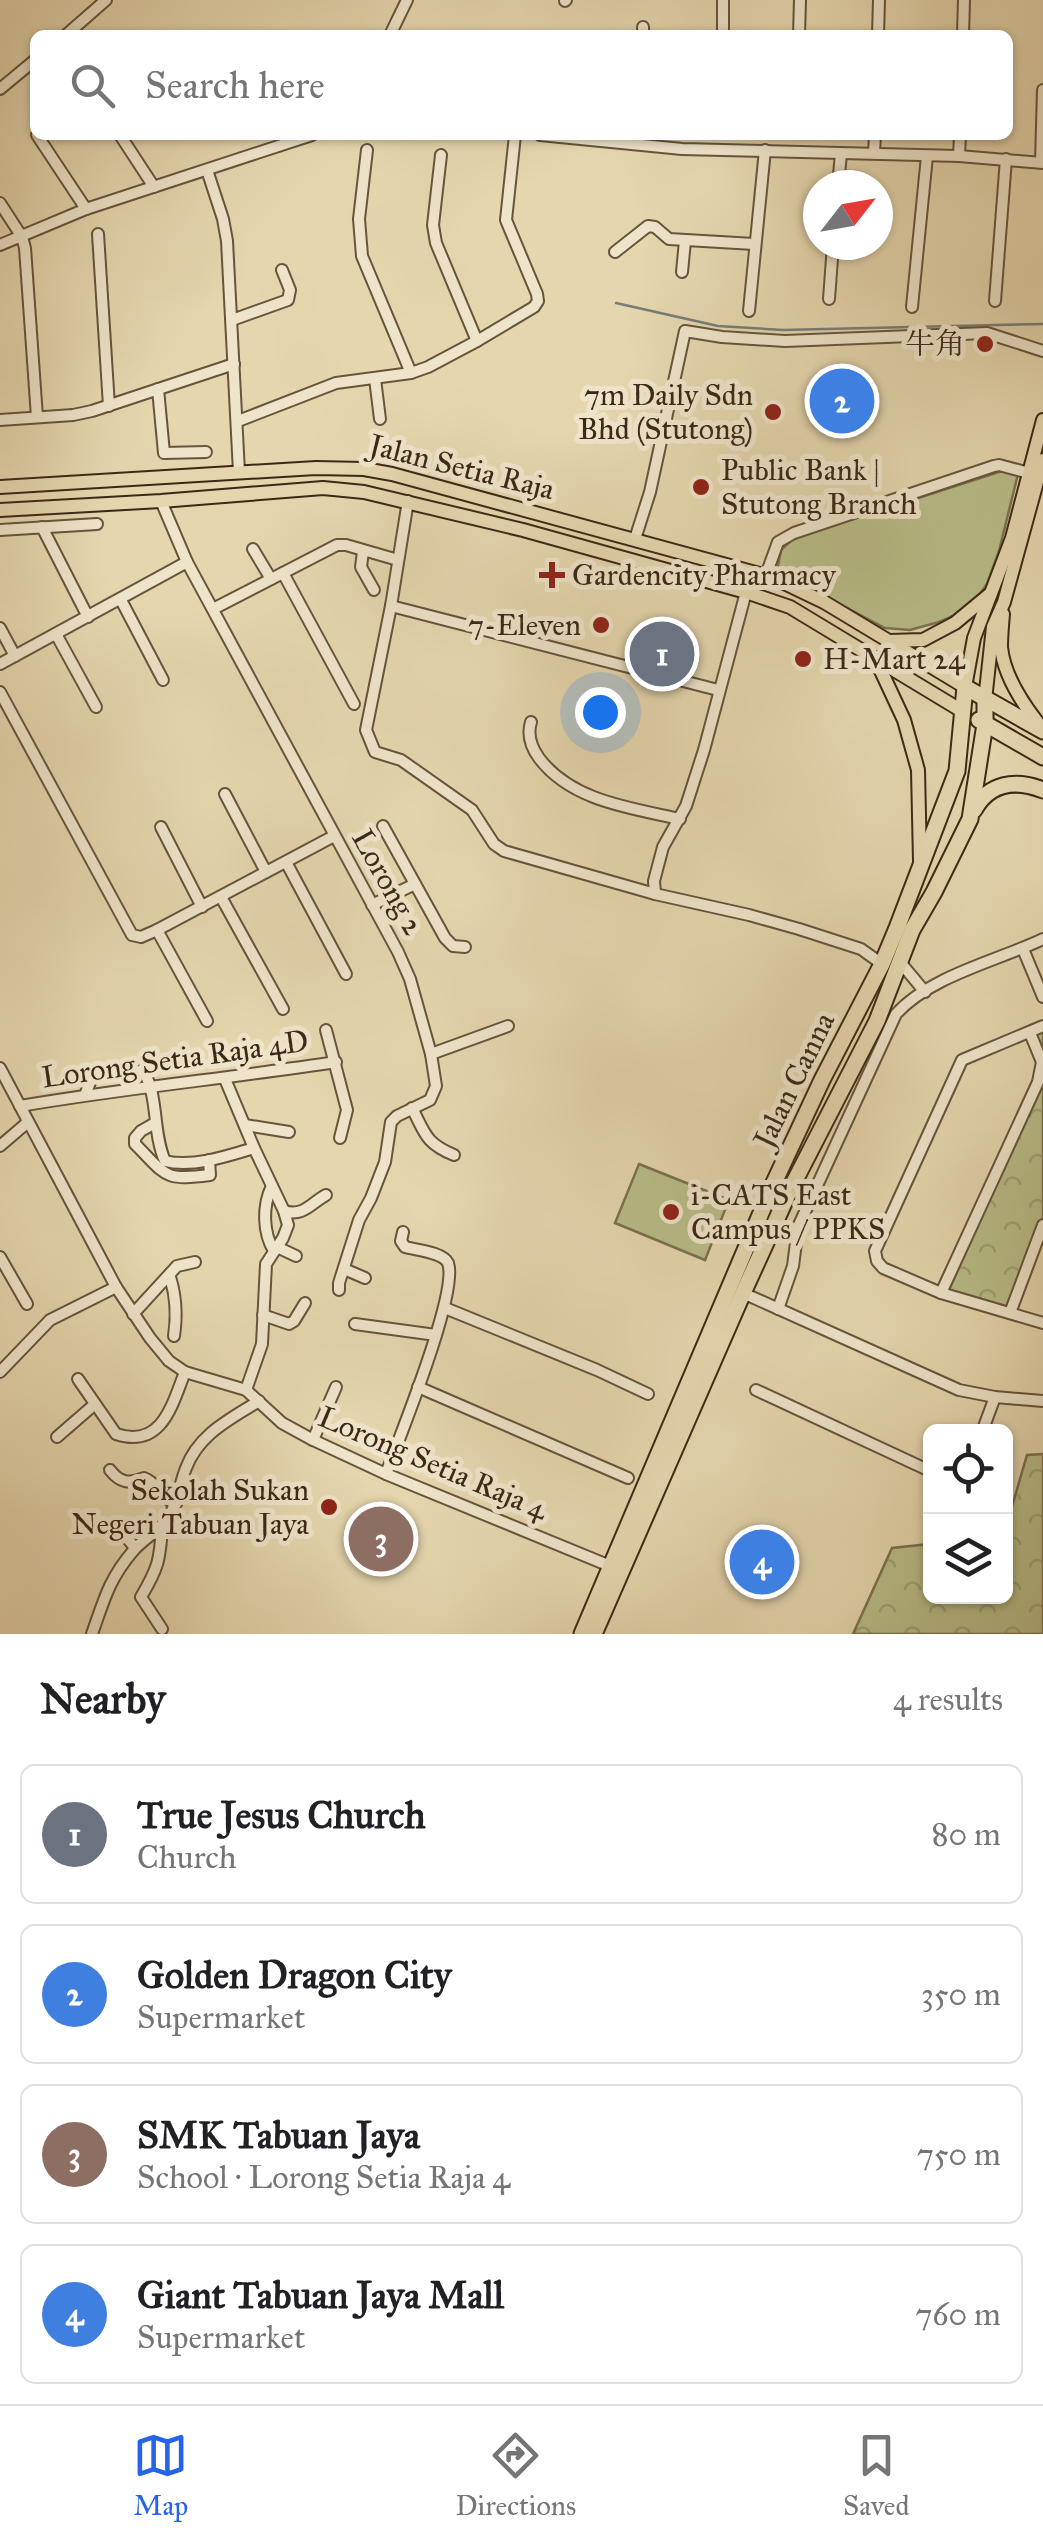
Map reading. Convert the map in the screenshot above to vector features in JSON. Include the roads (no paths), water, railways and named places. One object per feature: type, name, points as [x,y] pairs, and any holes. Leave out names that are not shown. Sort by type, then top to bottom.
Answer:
[{"type":"highway","points":[[964,687],[1043,730]]},
{"type":"highway","name":"Jalan Canna","points":[[582,1634],[772,1187],[882,964],[957,771],[964,687]]},
{"type":"highway","name":"Jalan Canna","points":[[594,1634],[743,1292],[877,1020],[912,930],[970,819],[986,724],[985,700]]},
{"type":"highway","points":[[962,710],[1043,756]]},
{"type":"highway","points":[[970,819],[982,797],[1002,785],[1030,785],[1043,790]]},
{"type":"main road","points":[[985,700],[998,597],[1043,420]]},
{"type":"main road","points":[[1043,460],[998,597],[1001,650],[1017,693],[1043,730]]},
{"type":"main road","name":"Jalan Setia Raja","points":[[0,487],[272,469],[364,468],[766,575],[824,602],[964,687]]},
{"type":"main road","points":[[272,469],[286,476],[351,474],[397,483],[404,489],[408,502]]},
{"type":"main road","points":[[240,472],[242,480],[251,487],[344,481],[359,484],[364,492]]},
{"type":"main road","points":[[91,483],[102,488],[148,486],[161,501]]},
{"type":"main road","name":"Jalan Setia Raja","points":[[0,510],[323,488],[364,492],[522,530],[790,607],[962,710]]},
{"type":"main road","points":[[635,539],[636,555],[676,572]]},
{"type":"main road","points":[[886,641],[922,640],[998,597]]},
{"type":"main road","name":"Jalan Canna","points":[[964,687],[974,638],[998,597]]},
{"type":"main road","points":[[876,660],[904,720],[918,770],[920,868]]},
{"type":"street","points":[[72,30],[106,0]]},
{"type":"street","points":[[723,0],[723,30]]},
{"type":"street","points":[[799,30],[800,0]]},
{"type":"street","points":[[878,30],[880,0]]},
{"type":"street","points":[[963,30],[964,0]]},
{"type":"street","points":[[392,30],[403,2]]},
{"type":"street","points":[[0,89],[30,64]]},
{"type":"street","points":[[649,140],[723,149],[1042,162],[1043,90]]},
{"type":"street","points":[[41,140],[86,209]]},
{"type":"street","points":[[123,140],[154,187]]},
{"type":"street","points":[[0,245],[86,209],[297,140]]},
{"type":"street","points":[[238,421],[336,383],[428,367],[534,307],[537,294],[506,220],[514,140]]},
{"type":"street","points":[[723,140],[723,149]]},
{"type":"street","points":[[874,153],[875,140]]},
{"type":"street","points":[[959,156],[960,140]]},
{"type":"street","points":[[367,150],[360,219],[362,256],[411,373]]},
{"type":"street","points":[[749,311],[765,150]]},
{"type":"street","points":[[839,170],[841,154]]},
{"type":"street","points":[[442,155],[433,226],[436,243],[477,342]]},
{"type":"street","points":[[912,308],[927,156]]},
{"type":"street","points":[[995,302],[1006,159]]},
{"type":"street","points":[[207,170],[227,242],[240,472]]},
{"type":"street","points":[[0,203],[26,248],[37,417]]},
{"type":"street","points":[[615,252],[648,226],[656,227],[669,239],[754,244]]},
{"type":"street","points":[[98,234],[109,406]]},
{"type":"street","points":[[682,272],[685,240]]},
{"type":"street","points":[[829,299],[832,260]]},
{"type":"street","points":[[232,320],[288,300],[290,290],[282,270]]},
{"type":"street","points":[[635,539],[650,492],[685,331],[785,341],[987,334],[1043,351]]},
{"type":"street","points":[[0,420],[73,415],[234,364]]},
{"type":"street","points":[[375,379],[380,419]]},
{"type":"street","points":[[158,389],[164,453],[206,452]]},
{"type":"street","points":[[766,575],[778,542],[794,533],[994,466],[1029,473]]},
{"type":"street","name":"Lorong 2","points":[[161,501],[188,562],[405,966],[436,1076],[430,1100],[391,1122],[385,1162],[359,1220],[339,1290]]},
{"type":"street","points":[[408,502],[366,730],[376,752],[401,760],[472,810],[494,844],[504,851],[650,893],[799,929],[861,948],[882,964]]},
{"type":"street","points":[[0,530],[96,524]]},
{"type":"street","points":[[42,528],[88,617]]},
{"type":"street","points":[[213,609],[337,545],[398,560]]},
{"type":"street","points":[[253,549],[270,579]]},
{"type":"street","points":[[363,551],[362,566],[374,590]]},
{"type":"street","points":[[0,664],[188,562]]},
{"type":"street","points":[[284,574],[354,704]]},
{"type":"street","points":[[650,893],[663,846],[680,819],[704,750],[746,592]]},
{"type":"street","points":[[121,600],[163,680]]},
{"type":"street","points":[[391,606],[718,690]]},
{"type":"street","points":[[0,628],[15,656]]},
{"type":"street","points":[[56,634],[96,708]]},
{"type":"street","points":[[0,692],[129,933],[141,936],[157,930],[334,836]]},
{"type":"street","points":[[531,722],[528,729],[533,749],[552,773],[567,784],[629,808],[680,819]]},
{"type":"street","points":[[225,794],[266,872]]},
{"type":"street","points":[[383,826],[445,938],[453,946],[465,947]]},
{"type":"street","points":[[161,827],[202,906]]},
{"type":"street","points":[[286,862],[346,974]]},
{"type":"street","points":[[372,905],[415,884]]},
{"type":"street","points":[[222,897],[283,1009]]},
{"type":"street","points":[[157,930],[207,1021]]},
{"type":"street","points":[[778,1309],[793,1266],[798,1227],[896,1014],[945,980],[1043,940]]},
{"type":"street","points":[[1023,949],[1043,998]]},
{"type":"street","points":[[900,962],[925,992]]},
{"type":"street","points":[[431,1054],[508,1026]]},
{"type":"street","points":[[1043,1026],[962,1060],[874,1251],[883,1268],[942,1293],[1043,1323]]},
{"type":"street","points":[[326,1030],[346,1112],[340,1138]]},
{"type":"street","points":[[942,1293],[1038,1082],[1042,1062],[1030,1034]]},
{"type":"street","name":"Lorong Setia Raja 4D","points":[[20,1106],[336,1062]]},
{"type":"street","points":[[0,1068],[133,1314],[170,1361],[185,1372],[246,1390],[262,1344],[266,1264],[288,1226],[226,1078]]},
{"type":"street","points":[[85,1094],[92,1076],[99,1073],[144,1071],[152,1087],[154,1123],[165,1161],[208,1160],[254,1148]]},
{"type":"street","points":[[412,1108],[422,1132],[436,1148],[454,1155]]},
{"type":"street","points":[[0,1146],[28,1122]]},
{"type":"street","points":[[154,1123],[141,1131],[135,1144],[167,1176],[210,1174],[208,1160]]},
{"type":"street","points":[[245,1125],[289,1132]]},
{"type":"street","points":[[272,1186],[265,1215],[271,1247],[296,1256]]},
{"type":"street","points":[[284,1211],[297,1214],[326,1195]]},
{"type":"street","points":[[1010,1313],[1043,1224]]},
{"type":"street","points":[[386,1474],[446,1308],[449,1267],[442,1256],[405,1247],[401,1241],[403,1232]]},
{"type":"street","points":[[0,1257],[27,1304]]},
{"type":"street","points":[[133,1314],[178,1266],[195,1262]]},
{"type":"street","points":[[344,1269],[365,1278]]},
{"type":"street","points":[[170,1277],[174,1288],[174,1336]]},
{"type":"street","points":[[0,1372],[46,1323],[116,1286]]},
{"type":"street","points":[[743,1292],[959,1390],[1043,1402]]},
{"type":"street","points":[[264,1314],[289,1324],[305,1303]]},
{"type":"street","points":[[446,1308],[648,1394]]},
{"type":"street","points":[[355,1324],[436,1335]]},
{"type":"street","points":[[78,1379],[116,1434],[133,1437],[156,1431],[170,1411],[185,1372]]},
{"type":"street","points":[[418,1386],[628,1478]]},
{"type":"street","points":[[313,1440],[336,1387]]},
{"type":"street","name":"Lorong Setia Raja 4","points":[[246,1390],[282,1423],[313,1440],[610,1566]]},
{"type":"street","points":[[756,1390],[923,1468]]},
{"type":"street","points":[[985,1424],[995,1398]]},
{"type":"street","points":[[92,1634],[110,1580],[136,1548],[162,1526],[176,1504],[191,1456],[205,1436],[258,1402]]},
{"type":"street","points":[[57,1436],[95,1404]]},
{"type":"street","points":[[110,1470],[120,1480],[150,1481],[176,1504]]},
{"type":"street","points":[[162,1526],[156,1572],[141,1597],[162,1628]]},
{"type":"street","points":[[110,1530],[120,1529],[136,1548]]},
{"type":"waterway","points":[[616,303],[718,326],[783,330],[1043,324]]},
{"type":"place","name":"牛角","points":[[985,344]]},
{"type":"place","name":"Golden Dragon City","points":[[842,401]]},
{"type":"place","name":"7m Daily Sdn Bhd (Stutong)","points":[[773,412]]},
{"type":"place","name":"Public Bank | Stutong Branch","points":[[701,487]]},
{"type":"place","name":"Gardencity Pharmacy","points":[[552,575]]},
{"type":"place","name":"7-Eleven","points":[[601,625]]},
{"type":"place","name":"True Jesus Church","points":[[662,654]]},
{"type":"place","name":"H-Mart 24","points":[[803,659]]},
{"type":"place","name":"i-CATS East Campus / PPKS","points":[[671,1212]]},
{"type":"place","name":"Sekolah Sukan Negeri Tabuan Jaya","points":[[329,1507]]},
{"type":"place","name":"SMK Tabuan Jaya","points":[[381,1539]]},
{"type":"place","name":"Giant Tabuan Jaya Mall","points":[[762,1562]]}]
